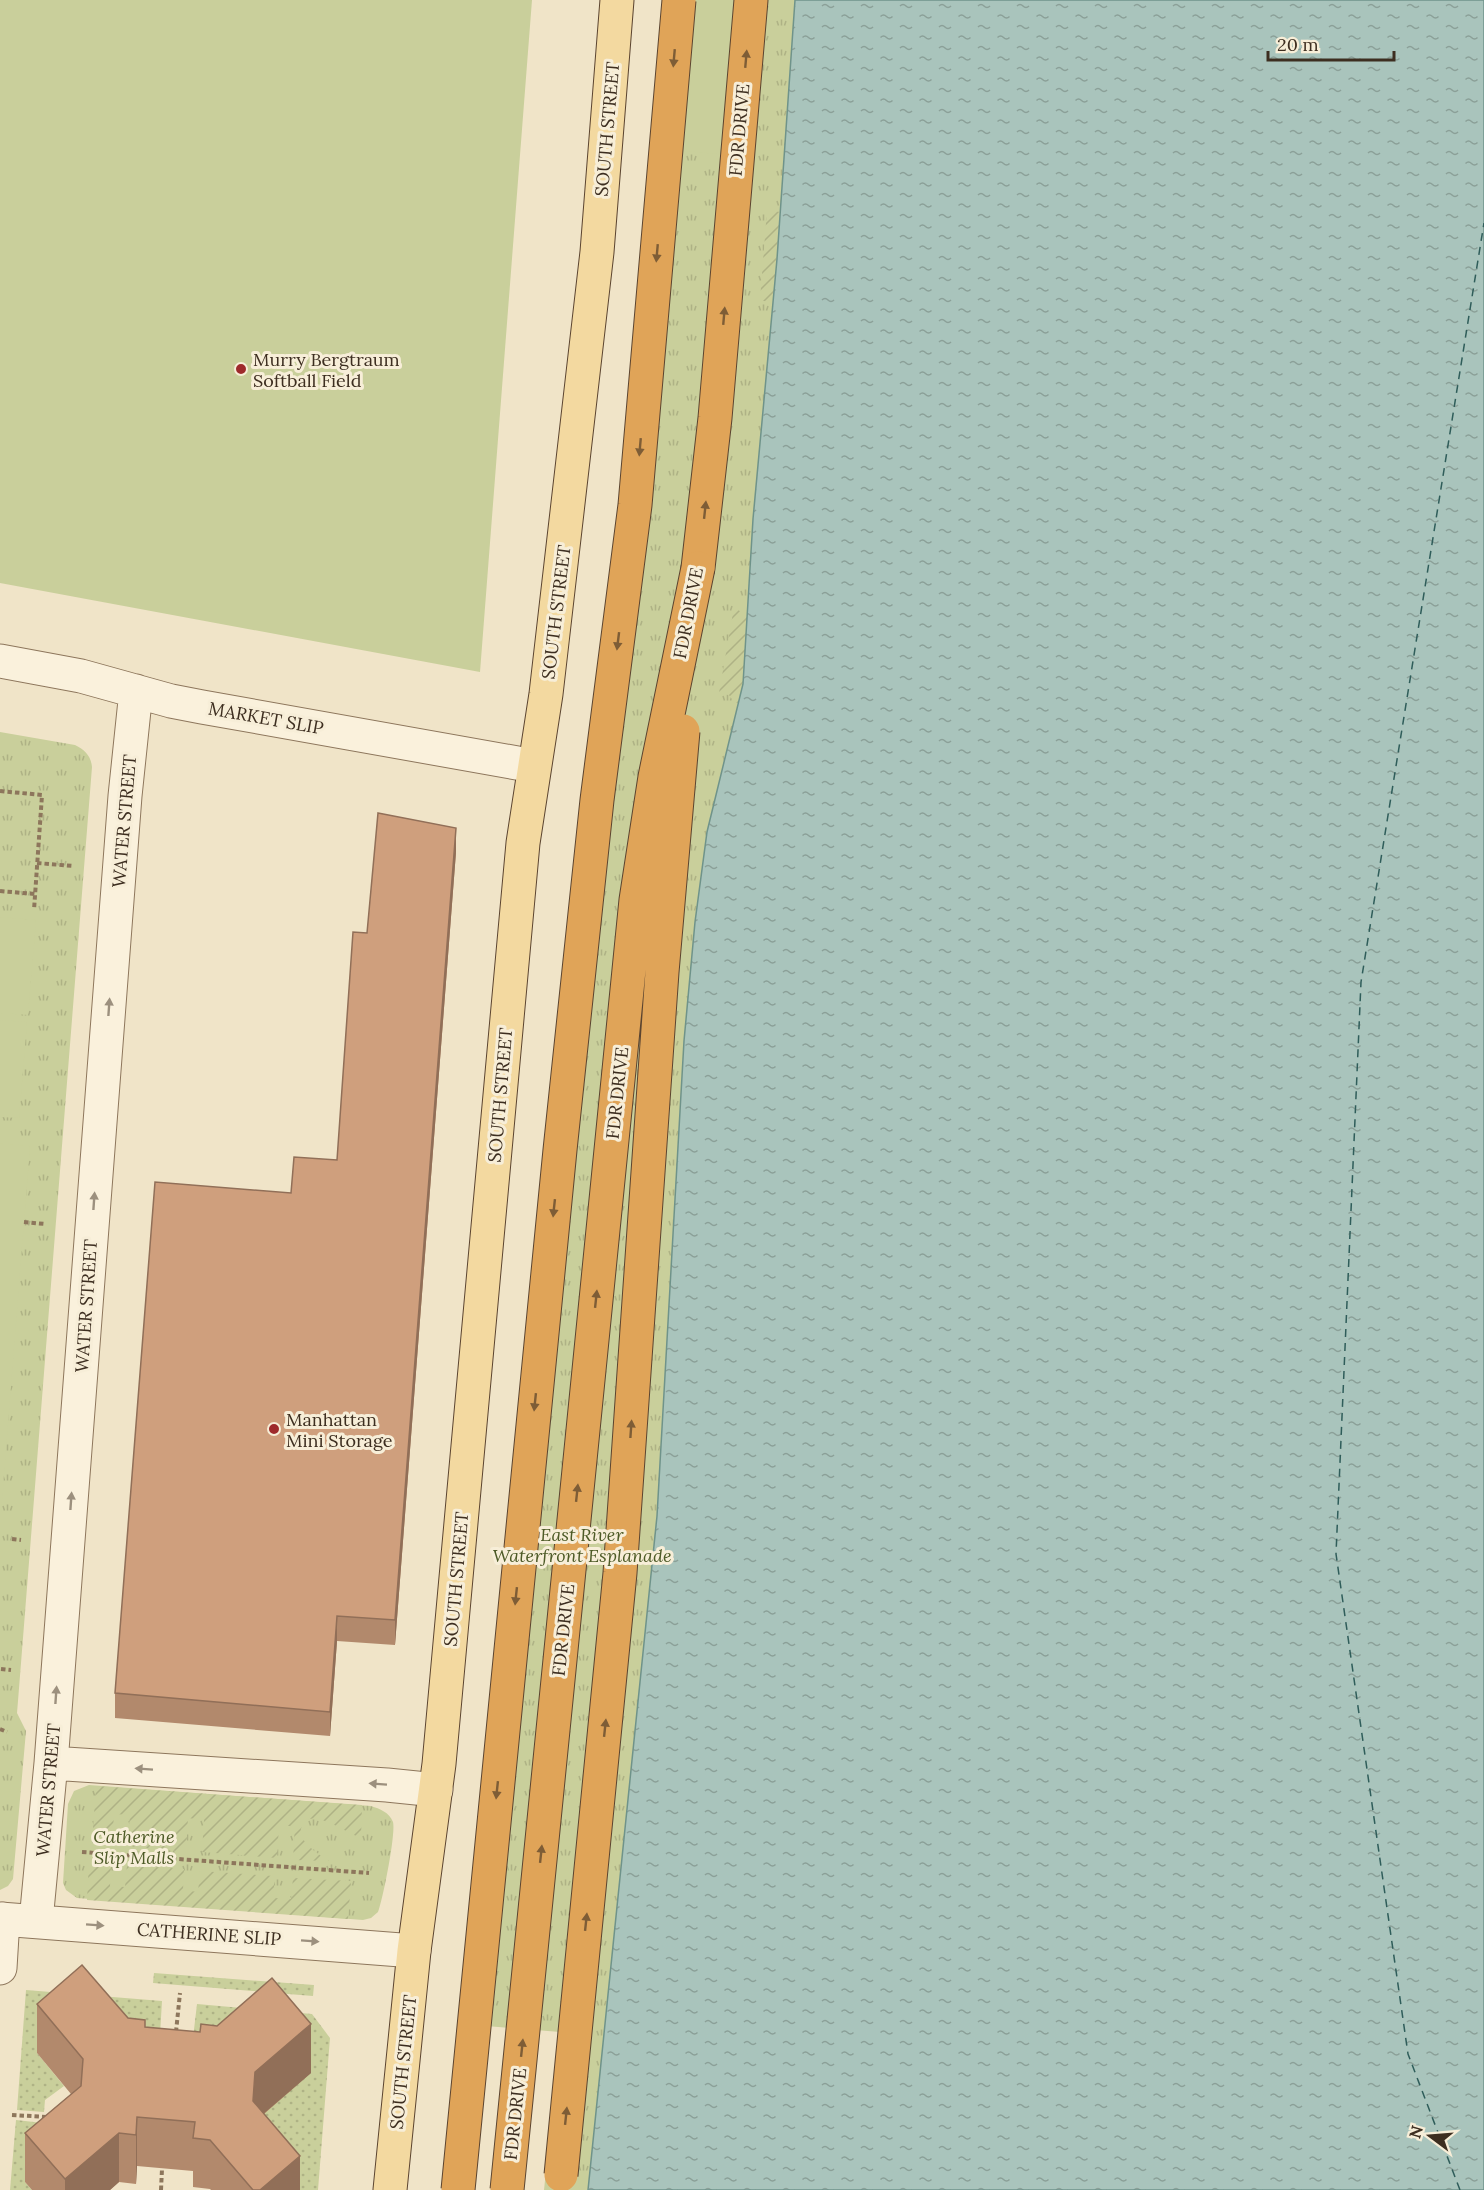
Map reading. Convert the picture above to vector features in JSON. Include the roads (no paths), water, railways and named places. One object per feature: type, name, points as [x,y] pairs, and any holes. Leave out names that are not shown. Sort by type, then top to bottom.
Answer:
[{"type":"highway","points":[[458,2190],[597,800],[635,505],[679,0]]},
{"type":"highway","name":"FDR DRIVE","points":[[507,2190],[636,900],[656,777],[698,568],[715,418],[750,0]]},
{"type":"highway","points":[[559,2190],[620,1574],[662,972],[698,568]]},
{"type":"main road","name":"SOUTH STREET","points":[[390,2190],[414,1951],[436,1790],[523,843],[546,694],[596,264],[617,0]]},
{"type":"street","name":"MARKET SLIP","points":[[0,661],[81,676],[202,707],[534,766]]},
{"type":"street","name":"WATER STREET","points":[[36,1921],[51,1763],[125,796],[136,691]]},
{"type":"street","points":[[51,1763],[436,1790]]},
{"type":"street","name":"CATHERINE SLIP","points":[[0,1968],[2,1919],[414,1951]]},
{"type":"water","points":[[795,0],[1484,0],[1484,2190],[588,2190],[657,1516],[684,1041],[695,922],[707,832],[743,684],[753,519],[777,259]]},
{"type":"place","name":"Murry Bergtraum Softball Field","points":[[241,369]]},
{"type":"place","name":"Manhattan Mini Storage","points":[[274,1429]]},
{"type":"park label","name":"East River Waterfront Esplanade","points":[[582,1544]]},
{"type":"park label","name":"Catherine Slip Malls","points":[[134,1846]]}]
